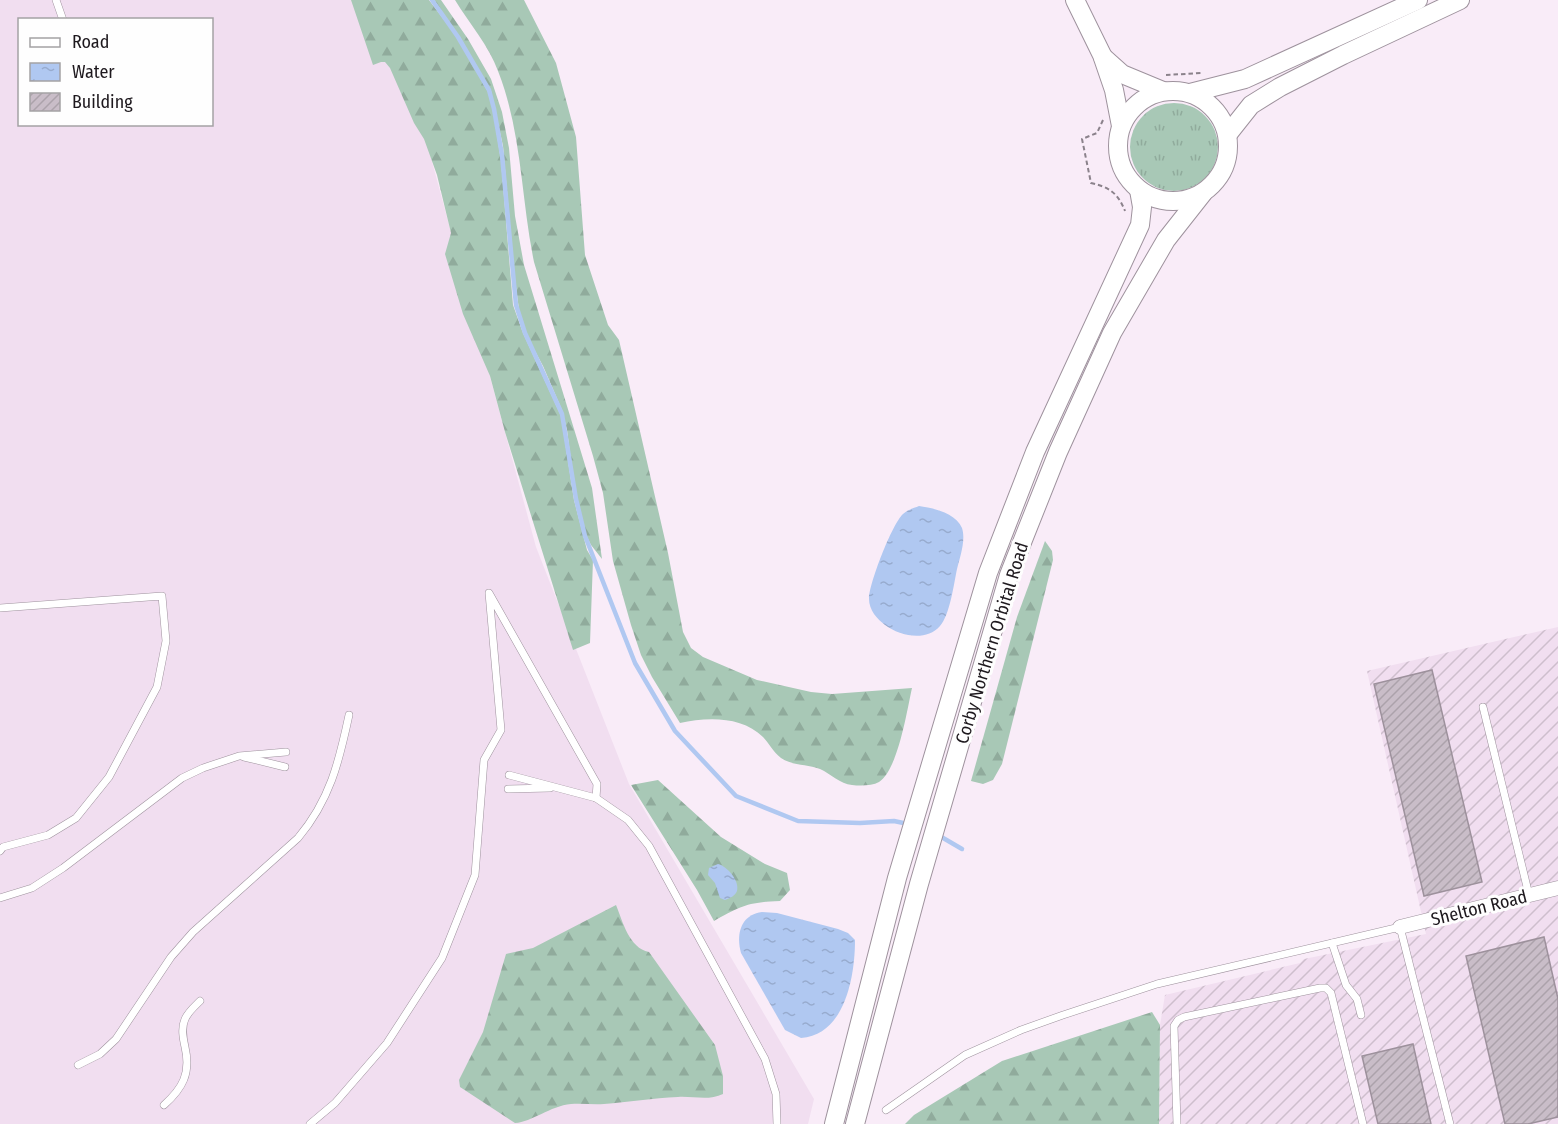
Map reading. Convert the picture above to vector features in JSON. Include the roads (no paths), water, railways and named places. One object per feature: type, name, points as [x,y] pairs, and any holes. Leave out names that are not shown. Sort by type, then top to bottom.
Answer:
[{"type":"street","points":[[1075,0],[1102,56],[1122,126]]},
{"type":"street","points":[[1190,93],[1245,80],[1418,0]]},
{"type":"street","points":[[1228,134],[1251,105],[1280,87],[1460,0]]},
{"type":"street","points":[[1102,56],[1122,74],[1161,83],[1190,93],[1207,102],[1220,116],[1228,134],[1229,151],[1224,168],[1215,183],[1203,193],[1187,200],[1170,202],[1154,198],[1139,190],[1124,172],[1119,157],[1118,141],[1129,113],[1161,83]]},
{"type":"street","name":"Corby Northern Orbital Road","points":[[834,1124],[897,878],[988,573],[1035,452],[1140,225],[1142,207],[1139,190]]},
{"type":"street","name":"Corby Northern Orbital Road","points":[[855,1124],[919,884],[1009,575],[1058,452],[1112,333],[1166,240],[1203,193]]},
{"type":"street","name":"Shelton Road","points":[[1400,927],[1558,888]]},
{"type":"lane","points":[[56,0],[62,18]]},
{"type":"lane","points":[[310,1124],[335,1103],[387,1043],[442,958],[475,875],[484,760],[501,730],[489,593],[597,783],[596,798]]},
{"type":"lane","points":[[0,608],[162,596],[166,641],[158,687],[109,777],[76,818],[48,835],[3,847],[0,851]]},
{"type":"lane","points":[[1484,707],[1529,895]]},
{"type":"lane","points":[[78,1065],[100,1054],[116,1040],[131,1020],[148,990],[193,932],[298,838],[313,820],[333,781],[340,760],[349,715]]},
{"type":"lane","points":[[0,898],[32,888],[63,868],[182,778],[239,756],[286,752]]},
{"type":"lane","points":[[239,756],[285,767]]},
{"type":"lane","points":[[509,776],[596,798],[628,820],[649,846],[765,1059],[776,1094],[777,1124]]},
{"type":"lane","points":[[508,789],[558,788]]},
{"type":"lane","points":[[886,1110],[964,1055],[1021,1030],[1157,984],[1400,927],[1450,1124]]},
{"type":"lane","points":[[1332,943],[1346,986],[1357,999],[1361,1016]]},
{"type":"lane","points":[[1177,1124],[1174,1026],[1178,1020],[1320,988],[1326,988],[1331,993],[1363,1124]]},
{"type":"lane","points":[[164,1106],[177,1093],[184,1081],[187,1066],[183,1038],[184,1020],[200,1001]]},
{"type":"water","points":[[919,506],[937,510],[955,519],[962,528],[963,538],[951,599],[943,621],[940,626],[928,634],[913,636],[898,632],[882,623],[872,610],[869,599],[877,568],[893,529],[903,514]]},
{"type":"water","points":[[718,864],[732,874],[737,883],[735,894],[725,900],[720,898],[715,883],[708,875],[709,868]]},
{"type":"water","points":[[762,912],[777,913],[838,929],[848,933],[855,940],[853,970],[844,1001],[828,1026],[816,1034],[801,1038],[785,1030],[741,953],[739,939],[741,927],[749,917]]},
{"type":"waterway","points":[[432,0],[458,37],[489,90],[502,155],[516,305],[525,333],[562,414],[576,499],[585,536],[635,663],[675,731],[736,796],[798,821],[860,823],[894,821],[908,824]]},
{"type":"waterway","points":[[938,835],[962,849]]}]
